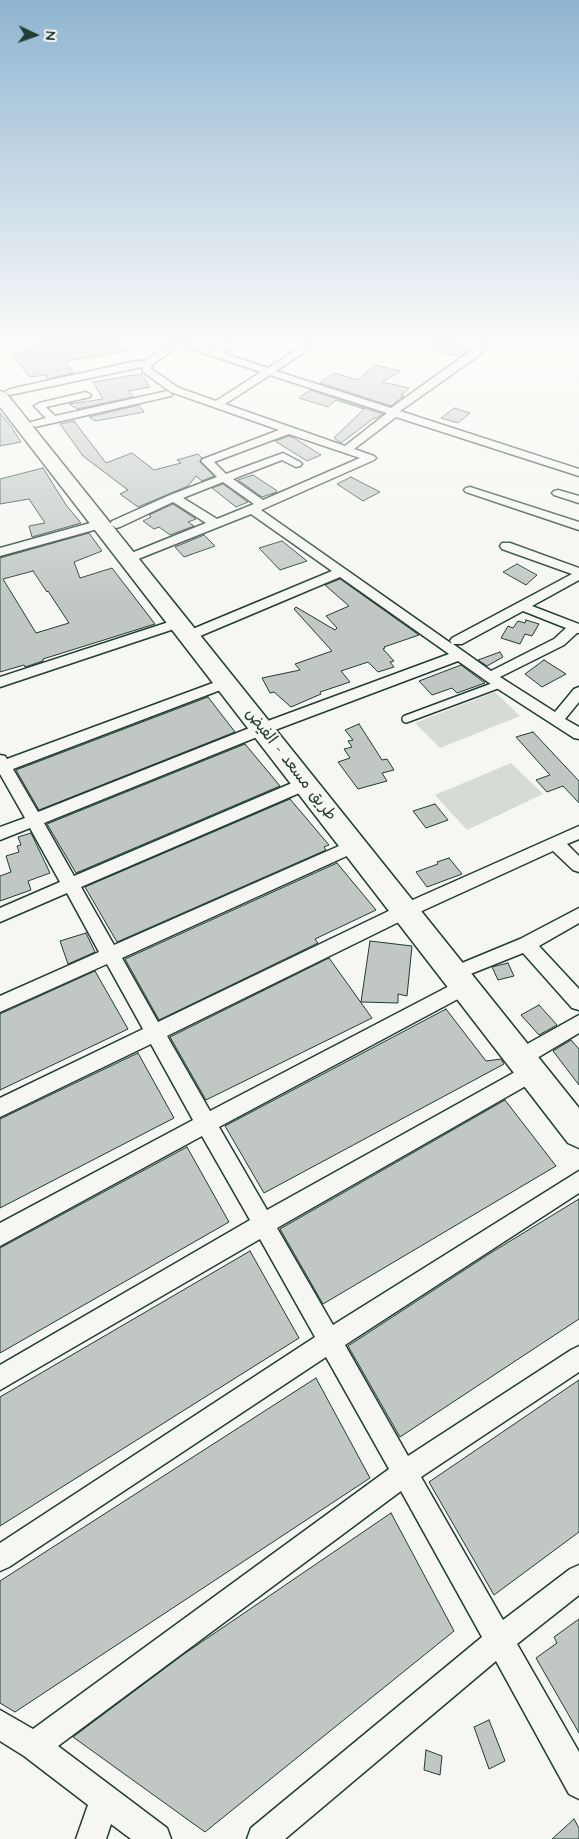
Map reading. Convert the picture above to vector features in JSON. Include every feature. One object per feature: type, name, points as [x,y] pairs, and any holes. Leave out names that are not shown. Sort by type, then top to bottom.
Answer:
[{"type":"main road","name":"طريق مسعد - الفيض","points":[[32,430],[134,557],[226,683],[268,727],[305,784],[354,846],[411,908]]},
{"type":"main road","name":"طريق مسعد - الفيض","points":[[49,430],[108,524]]},
{"type":"main road","name":"طريق مسعد - الفيض","points":[[189,630],[466,978],[528,1060],[579,1134]]},
{"type":"main road","name":"طريق مسعد - الفيض","points":[[528,1060],[579,1109]]},
{"type":"street","points":[[134,557],[258,507],[370,458],[288,430],[207,462],[258,507],[341,572],[458,648],[495,680],[579,734]]},
{"type":"street","points":[[346,450],[371,430]]},
{"type":"street","points":[[454,430],[579,473]]},
{"type":"street","points":[[461,430],[579,466]]},
{"type":"street","points":[[0,552],[108,524],[283,456],[296,464]]},
{"type":"street","points":[[470,490],[579,526]]},
{"type":"street","points":[[558,493],[579,500]]},
{"type":"street","points":[[174,497],[216,524]]},
{"type":"street","points":[[506,546],[579,572]]},
{"type":"street","points":[[0,682],[189,630],[341,572]]},
{"type":"street","points":[[0,834],[268,727],[458,648],[522,606],[579,572]]},
{"type":"street","points":[[522,606],[577,628]]},
{"type":"street","points":[[495,680],[559,642],[577,628]]},
{"type":"street","points":[[226,683],[1,764],[72,885],[500,1640],[576,1765]]},
{"type":"street","points":[[557,719],[573,709],[579,692]]},
{"type":"street","points":[[0,915],[305,784]]},
{"type":"street","points":[[0,1108],[156,1034],[411,908],[579,832]]},
{"type":"street","points":[[556,843],[579,866]]},
{"type":"street","points":[[0,1004],[354,846]]},
{"type":"street","points":[[0,1235],[206,1123],[579,915]]},
{"type":"street","points":[[526,944],[579,1002]]},
{"type":"street","points":[[0,1378],[264,1224],[528,1060],[579,1023]]},
{"type":"street","points":[[0,1558],[330,1341],[579,1181]]},
{"type":"street","points":[[34,1746],[405,1473],[579,1358]]},
{"type":"street","points":[[262,1839],[500,1640],[576,1588]]},
{"type":"street","points":[[0,1724],[34,1746],[156,1839]]},
{"type":"street","points":[[91,1839],[104,1801]]},
{"type":"lane","points":[[406,719],[495,680]]},
{"type":"shaded area","points":[[495,692],[520,716],[440,748],[415,723]]},
{"type":"shaded area","points":[[511,763],[543,794],[467,830],[435,795]]},
{"type":"building","points":[[0,430],[13,430],[21,442],[0,446]]},
{"type":"building","points":[[64,430],[81,430],[106,463],[132,453],[154,470],[181,463],[177,460],[198,454],[202,458],[200,462],[214,476],[202,481],[196,476],[188,486],[138,507],[120,494],[128,490],[83,456]]},
{"type":"building","points":[[342,430],[358,430],[341,443],[334,438]]},
{"type":"building","points":[[289,436],[321,455],[307,461],[275,441]]},
{"type":"building","points":[[43,468],[66,505],[81,523],[32,537],[29,526],[45,523],[29,499],[0,504],[0,479]]},
{"type":"building","points":[[253,475],[277,492],[262,497],[238,480]]},
{"type":"building","points":[[351,477],[380,492],[363,501],[337,484]]},
{"type":"building","points":[[223,484],[248,502],[236,507],[212,488]]},
{"type":"building","points":[[173,504],[196,519],[188,522],[194,526],[170,535],[159,527],[154,529],[143,521],[151,517],[149,515]]},
{"type":"building","points":[[89,533],[102,551],[74,562],[80,578],[112,568],[155,624],[43,659],[43,661],[25,667],[24,665],[0,672],[0,558]],"holes":[[[33,571],[69,623],[36,633],[3,579]]]},
{"type":"building","points":[[204,535],[215,546],[184,557],[175,547]]},
{"type":"building","points":[[282,541],[307,561],[280,570],[259,548]]},
{"type":"building","points":[[517,564],[537,575],[526,585],[503,572]]},
{"type":"building","points":[[340,579],[419,635],[384,647],[383,649],[394,661],[390,662],[394,667],[378,672],[368,662],[341,671],[350,682],[320,692],[321,694],[291,707],[274,692],[270,693],[262,678],[300,670],[295,664],[332,651],[294,609],[296,607],[335,630],[337,628],[326,616],[349,606],[325,585]]},
{"type":"building","points":[[526,620],[539,624],[532,636],[525,634],[520,644],[501,638],[508,626],[513,628],[518,621],[525,623]]},
{"type":"building","points":[[500,652],[503,657],[487,666],[478,660]]},
{"type":"building","points":[[544,660],[566,674],[542,687],[525,674]]},
{"type":"building","points":[[461,665],[485,683],[457,693],[452,688],[432,695],[419,681]]},
{"type":"building","points":[[208,697],[235,732],[39,810],[16,770]]},
{"type":"building","points":[[359,724],[382,760],[387,759],[394,770],[382,773],[387,781],[358,789],[338,762],[350,758],[344,749],[352,747],[348,741],[353,740],[345,730]]},
{"type":"building","points":[[533,732],[579,781],[579,803],[563,786],[547,792],[536,780],[550,775],[516,737]]},
{"type":"building","points":[[245,744],[280,786],[76,873],[47,824]]},
{"type":"building","points":[[290,799],[329,845],[324,847],[326,850],[117,942],[85,887]]},
{"type":"building","points":[[435,804],[448,820],[426,828],[413,811]]},
{"type":"building","points":[[31,833],[50,873],[28,881],[31,890],[0,901],[0,876],[11,872],[6,856],[19,852],[17,846],[21,845],[18,837]]},
{"type":"building","points":[[449,858],[462,874],[427,887],[416,872]]},
{"type":"building","points":[[337,863],[376,910],[315,939],[318,943],[159,1020],[125,959]]},
{"type":"building","points":[[86,933],[95,952],[68,964],[60,941]]},
{"type":"building","points":[[370,941],[412,946],[407,996],[398,994],[398,1003],[361,1002]]},
{"type":"building","points":[[329,958],[372,1018],[206,1100],[170,1037]]},
{"type":"building","points":[[508,963],[514,976],[498,980],[492,967]]},
{"type":"building","points":[[95,971],[128,1029],[0,1090],[0,1014]]},
{"type":"building","points":[[539,1005],[557,1025],[539,1035],[521,1015]]},
{"type":"building","points":[[446,1009],[486,1061],[501,1059],[504,1064],[264,1193],[225,1126]]},
{"type":"building","points":[[571,1040],[579,1049],[579,1085],[553,1051]]},
{"type":"building","points":[[138,1053],[174,1118],[0,1208],[0,1119]]},
{"type":"building","points":[[505,1100],[556,1166],[323,1304],[280,1229]]},
{"type":"building","points":[[187,1147],[229,1222],[0,1353],[0,1248]]},
{"type":"building","points":[[579,1199],[579,1319],[400,1437],[348,1346],[489,1254]]},
{"type":"building","points":[[250,1251],[299,1338],[0,1526],[0,1397]]},
{"type":"building","points":[[316,1378],[370,1478],[15,1712],[0,1703],[0,1581]]},
{"type":"building","points":[[579,1380],[579,1532],[494,1595],[429,1482]]},
{"type":"building","points":[[391,1513],[454,1631],[205,1832],[73,1737],[184,1654]]},
{"type":"building","points":[[579,1619],[579,1733],[536,1658],[557,1643],[554,1637]]},
{"type":"building","points":[[489,1720],[505,1761],[489,1769],[474,1727]]},
{"type":"building","points":[[426,1750],[442,1756],[440,1775],[424,1770]]},
{"type":"building","points":[[574,1819],[579,1828],[579,1839],[552,1839]]}]
